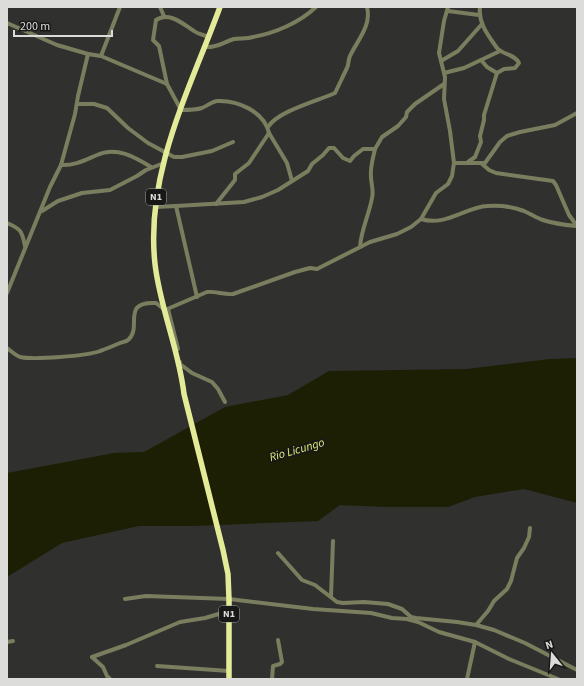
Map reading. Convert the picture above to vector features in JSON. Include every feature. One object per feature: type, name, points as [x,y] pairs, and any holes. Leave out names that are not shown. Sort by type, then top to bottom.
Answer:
[{"type":"highway","name":"N1","points":[[220,7],[172,134],[157,193],[154,240],[158,282],[166,309],[173,346],[182,376],[184,394],[228,574],[230,679]]},
{"type":"street","points":[[101,56],[120,7]]},
{"type":"street","points":[[160,7],[164,16]]},
{"type":"street","points":[[205,47],[213,48],[235,39],[265,35],[304,17],[316,7]]},
{"type":"street","points":[[268,127],[274,120],[290,111],[335,93],[348,66],[349,58],[360,40],[367,21],[367,7]]},
{"type":"street","points":[[467,162],[475,157],[481,142],[480,136],[484,115],[497,73],[504,69],[515,68],[519,63],[517,59],[500,51],[485,31],[479,15],[480,7]]},
{"type":"street","points":[[166,309],[211,292],[228,295],[237,294],[262,283],[294,272],[310,268],[316,269],[360,247],[411,227],[422,219],[433,197],[448,184],[451,179],[454,163],[444,99],[444,73],[440,53],[444,22],[448,9],[479,15]]},
{"type":"street","points":[[209,37],[195,32],[172,18],[164,16],[156,20],[153,40],[159,46],[167,84],[181,110],[201,109],[215,101],[234,102],[249,108],[268,127],[269,133],[287,163],[292,181]]},
{"type":"street","points":[[7,24],[58,45],[88,54],[101,56],[167,84]]},
{"type":"street","points":[[441,61],[458,51],[482,24]]},
{"type":"street","points":[[444,73],[464,68],[500,51]]},
{"type":"street","points":[[7,293],[25,246],[61,165],[73,124],[88,54]]},
{"type":"street","points":[[481,60],[487,67],[497,73]]},
{"type":"street","points":[[360,247],[361,237],[372,199],[373,190],[371,172],[375,149],[382,137],[398,126],[406,117],[407,112],[415,104],[444,84]]},
{"type":"street","points":[[77,104],[94,104],[107,108],[148,144],[167,152],[174,157],[182,157],[212,151],[234,142]]},
{"type":"street","points":[[454,163],[485,163],[488,161],[500,142],[511,134],[556,125],[577,113]]},
{"type":"street","points":[[216,204],[235,180],[235,174],[249,163],[269,133]]},
{"type":"street","points":[[155,207],[251,201],[278,190],[308,171],[312,164],[329,148],[334,148],[343,158],[349,161],[364,149],[375,149]]},
{"type":"street","points":[[61,165],[81,163],[100,153],[120,152],[128,154],[152,167]]},
{"type":"street","points":[[41,212],[58,201],[82,193],[110,190],[152,167],[164,163]]},
{"type":"street","points":[[481,163],[489,170],[496,173],[554,182],[569,215],[577,226]]},
{"type":"street","points":[[176,206],[197,297]]},
{"type":"street","points":[[422,219],[428,221],[438,220],[460,215],[484,206],[494,206],[523,211],[545,221],[577,226]]},
{"type":"street","points":[[7,223],[19,228],[25,246]]},
{"type":"street","points":[[7,348],[19,356],[34,358],[99,352],[129,340],[134,332],[135,310],[138,306],[145,303],[156,303],[166,309],[180,364],[192,373],[212,382],[218,389],[225,402]]},
{"type":"street","points":[[476,625],[494,601],[507,589],[517,563],[517,558],[524,548],[530,528]]},
{"type":"street","points":[[330,596],[333,542]]},
{"type":"street","points":[[278,553],[302,580],[315,585],[334,600],[343,603],[364,602],[388,604],[402,608],[411,617],[476,625],[494,630],[516,639],[577,670]]},
{"type":"street","points":[[125,599],[152,596],[229,599],[313,609],[371,613],[392,618],[407,619],[418,622],[439,632],[475,642],[509,659],[558,679]]},
{"type":"street","points":[[110,679],[104,671],[104,667],[92,657],[126,645],[180,622],[205,618],[229,611]]},
{"type":"street","points":[[272,679],[273,666],[282,662],[278,640]]},
{"type":"street","points":[[7,642],[13,641]]},
{"type":"street","points":[[467,679],[475,642]]},
{"type":"street","points":[[157,666],[229,671]]},
{"type":"water","name":"Rio Licungo","points":[[577,358],[577,503],[524,489],[475,497],[448,507],[340,505],[318,521],[194,526],[139,526],[62,543],[7,577],[7,473],[114,453],[144,452],[225,407],[288,395],[329,371],[466,369],[550,359]]}]
